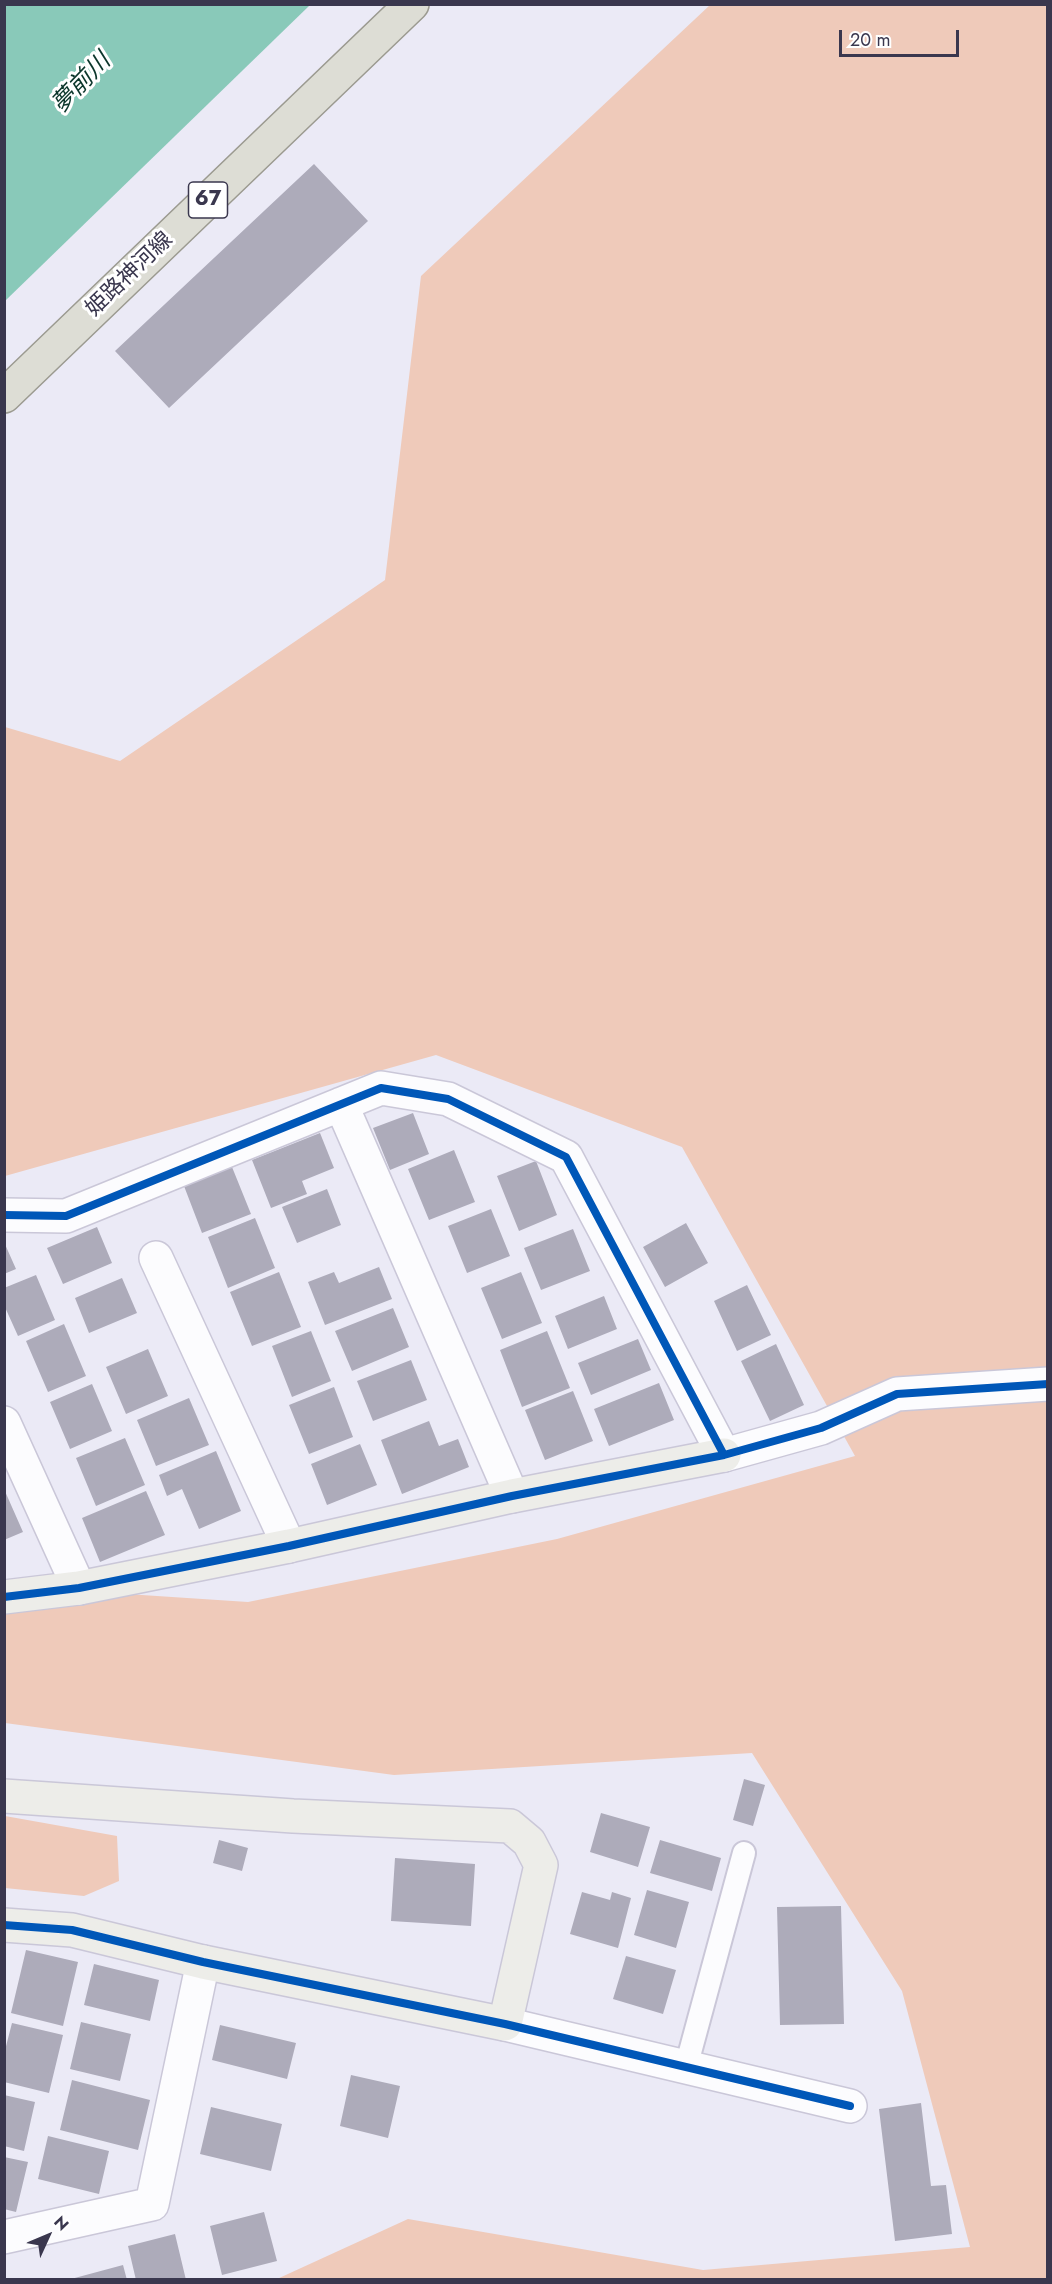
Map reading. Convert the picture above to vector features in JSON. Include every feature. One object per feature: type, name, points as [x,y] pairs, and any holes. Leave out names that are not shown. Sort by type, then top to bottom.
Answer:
[{"type":"main road","name":"姫路神河線","points":[[4,396],[412,4]]},
{"type":"street","points":[[4,1215],[66,1216],[381,1088],[448,1099],[566,1156],[724,1455]]},
{"type":"street","points":[[341,1104],[512,1496]]},
{"type":"street","points":[[156,1258],[289,1546]]},
{"type":"street","points":[[4,1597],[79,1588],[289,1546],[512,1496],[724,1455],[821,1428],[897,1394],[1047,1384]]},
{"type":"street","points":[[4,1424],[79,1588]]},
{"type":"street","points":[[4,1796],[293,1816],[510,1826],[529,1842],[541,1865],[505,2024]]},
{"type":"street","points":[[4,1925],[72,1930],[203,1962],[505,2024],[850,2106]]},
{"type":"street","points":[[4,2237],[152,2204],[203,1962]]},
{"type":"lane","points":[[686,2067],[744,1853]]},
{"type":"shaded area","points":[[710,5],[1047,5],[1047,2279],[277,2279],[408,2219],[703,2270],[970,2247],[902,1991],[752,1753],[394,1775],[5,1723],[5,1586],[248,1602],[557,1539],[855,1456],[682,1147],[436,1055],[5,1176],[5,727],[120,761],[385,580],[421,276]]},
{"type":"shaded area","points":[[5,1816],[117,1836],[119,1881],[84,1896],[5,1888]]},
{"type":"water","name":"夢前川","points":[[5,4],[310,4],[310,5],[5,301]]},
{"type":"building","points":[[314,164],[368,221],[169,408],[115,351]]},
{"type":"building","points":[[413,1113],[429,1154],[390,1170],[373,1128]]},
{"type":"building","points":[[320,1133],[334,1168],[302,1181],[307,1194],[271,1208],[252,1160]]},
{"type":"building","points":[[454,1150],[475,1202],[429,1220],[408,1169]]},
{"type":"building","points":[[536,1161],[557,1215],[519,1231],[497,1176]]},
{"type":"building","points":[[232,1167],[251,1214],[202,1233],[184,1186]]},
{"type":"building","points":[[327,1189],[341,1225],[297,1243],[282,1207]]},
{"type":"building","points":[[491,1209],[510,1256],[467,1273],[448,1226]]},
{"type":"building","points":[[255,1218],[275,1268],[228,1288],[208,1237]]},
{"type":"building","points":[[686,1223],[708,1263],[665,1287],[643,1247]]},
{"type":"building","points":[[97,1227],[112,1263],[63,1284],[47,1248]]},
{"type":"building","points":[[573,1229],[590,1271],[541,1290],[524,1248]]},
{"type":"building","points":[[4,1242],[16,1269],[4,1274]]},
{"type":"building","points":[[379,1267],[392,1299],[325,1325],[308,1282],[334,1272],[339,1283]]},
{"type":"building","points":[[279,1272],[301,1327],[252,1346],[230,1292]]},
{"type":"building","points":[[521,1272],[542,1323],[502,1339],[481,1288]]},
{"type":"building","points":[[36,1275],[55,1320],[18,1336],[4,1305],[4,1288]]},
{"type":"building","points":[[122,1278],[137,1313],[89,1333],[75,1298]]},
{"type":"building","points":[[747,1285],[771,1335],[737,1351],[714,1301]]},
{"type":"building","points":[[604,1296],[617,1329],[568,1349],[555,1316]]},
{"type":"building","points":[[393,1308],[409,1347],[352,1371],[335,1331]]},
{"type":"building","points":[[64,1324],[86,1376],[48,1392],[26,1341]]},
{"type":"building","points":[[311,1331],[331,1381],[292,1397],[272,1346]]},
{"type":"building","points":[[547,1331],[570,1388],[522,1407],[500,1350]]},
{"type":"building","points":[[638,1339],[651,1370],[591,1395],[578,1363]]},
{"type":"building","points":[[776,1344],[804,1405],[770,1421],[741,1361]]},
{"type":"building","points":[[148,1349],[168,1396],[126,1414],[106,1367]]},
{"type":"building","points":[[411,1360],[427,1400],[373,1421],[357,1381]]},
{"type":"building","points":[[659,1383],[674,1420],[609,1446],[594,1409]]},
{"type":"building","points":[[92,1384],[112,1431],[70,1449],[50,1402]]},
{"type":"building","points":[[334,1387],[353,1437],[309,1454],[289,1405]]},
{"type":"building","points":[[573,1391],[593,1441],[545,1460],[525,1410]]},
{"type":"building","points":[[189,1398],[209,1445],[156,1466],[137,1420]]},
{"type":"building","points":[[429,1421],[439,1446],[458,1439],[469,1467],[402,1494],[381,1440]]},
{"type":"building","points":[[125,1438],[145,1485],[96,1506],[76,1458]]},
{"type":"building","points":[[360,1444],[377,1485],[327,1505],[311,1464]]},
{"type":"building","points":[[216,1451],[241,1511],[199,1529],[182,1489],[167,1496],[159,1475]]},
{"type":"building","points":[[4,1489],[23,1532],[4,1540]]},
{"type":"building","points":[[146,1491],[165,1535],[100,1562],[82,1518]]},
{"type":"building","points":[[744,1779],[765,1785],[753,1826],[733,1820]]},
{"type":"building","points":[[601,1813],[650,1827],[638,1867],[590,1852]]},
{"type":"building","points":[[219,1840],[248,1848],[242,1871],[213,1863]]},
{"type":"building","points":[[660,1840],[721,1858],[712,1891],[650,1873]]},
{"type":"building","points":[[395,1858],[475,1864],[471,1926],[391,1921]]},
{"type":"building","points":[[647,1890],[689,1902],[676,1948],[634,1935]]},
{"type":"building","points":[[582,1892],[610,1900],[612,1892],[631,1898],[618,1948],[570,1934]]},
{"type":"building","points":[[841,1906],[844,2024],[780,2025],[777,1907]]},
{"type":"building","points":[[26,1950],[78,1962],[63,2026],[11,2013]]},
{"type":"building","points":[[626,1956],[676,1970],[663,2014],[613,1999]]},
{"type":"building","points":[[94,1964],[159,1980],[150,2021],[84,2005]]},
{"type":"building","points":[[81,2022],[131,2034],[120,2081],[70,2069]]},
{"type":"building","points":[[12,2023],[63,2035],[49,2093],[4,2082],[4,2054]]},
{"type":"building","points":[[220,2025],[296,2043],[287,2079],[212,2060]]},
{"type":"building","points":[[351,2075],[400,2086],[388,2138],[340,2126]]},
{"type":"building","points":[[72,2080],[150,2100],[138,2150],[60,2130]]},
{"type":"building","points":[[4,2095],[35,2102],[24,2151],[4,2146]]},
{"type":"building","points":[[921,2103],[931,2186],[946,2185],[952,2234],[895,2241],[879,2109]]},
{"type":"building","points":[[211,2107],[282,2124],[271,2171],[200,2154]]},
{"type":"building","points":[[48,2136],[109,2151],[99,2194],[38,2179]]},
{"type":"building","points":[[4,2157],[28,2162],[16,2212],[4,2209]]},
{"type":"building","points":[[264,2212],[277,2261],[222,2275],[210,2226]]},
{"type":"building","points":[[175,2234],[186,2280],[136,2280],[128,2246]]},
{"type":"building","points":[[123,2265],[127,2280],[71,2280],[71,2279]]},
{"type":"cycle path","points":[[4,1215],[66,1216],[381,1088],[448,1099],[566,1157],[724,1455]]},
{"type":"cycle path","points":[[4,1597],[79,1588],[289,1546],[512,1496],[724,1455],[821,1428],[897,1394],[1048,1384]]},
{"type":"cycle path","points":[[4,1925],[72,1930],[203,1962],[505,2024],[850,2106]]}]
